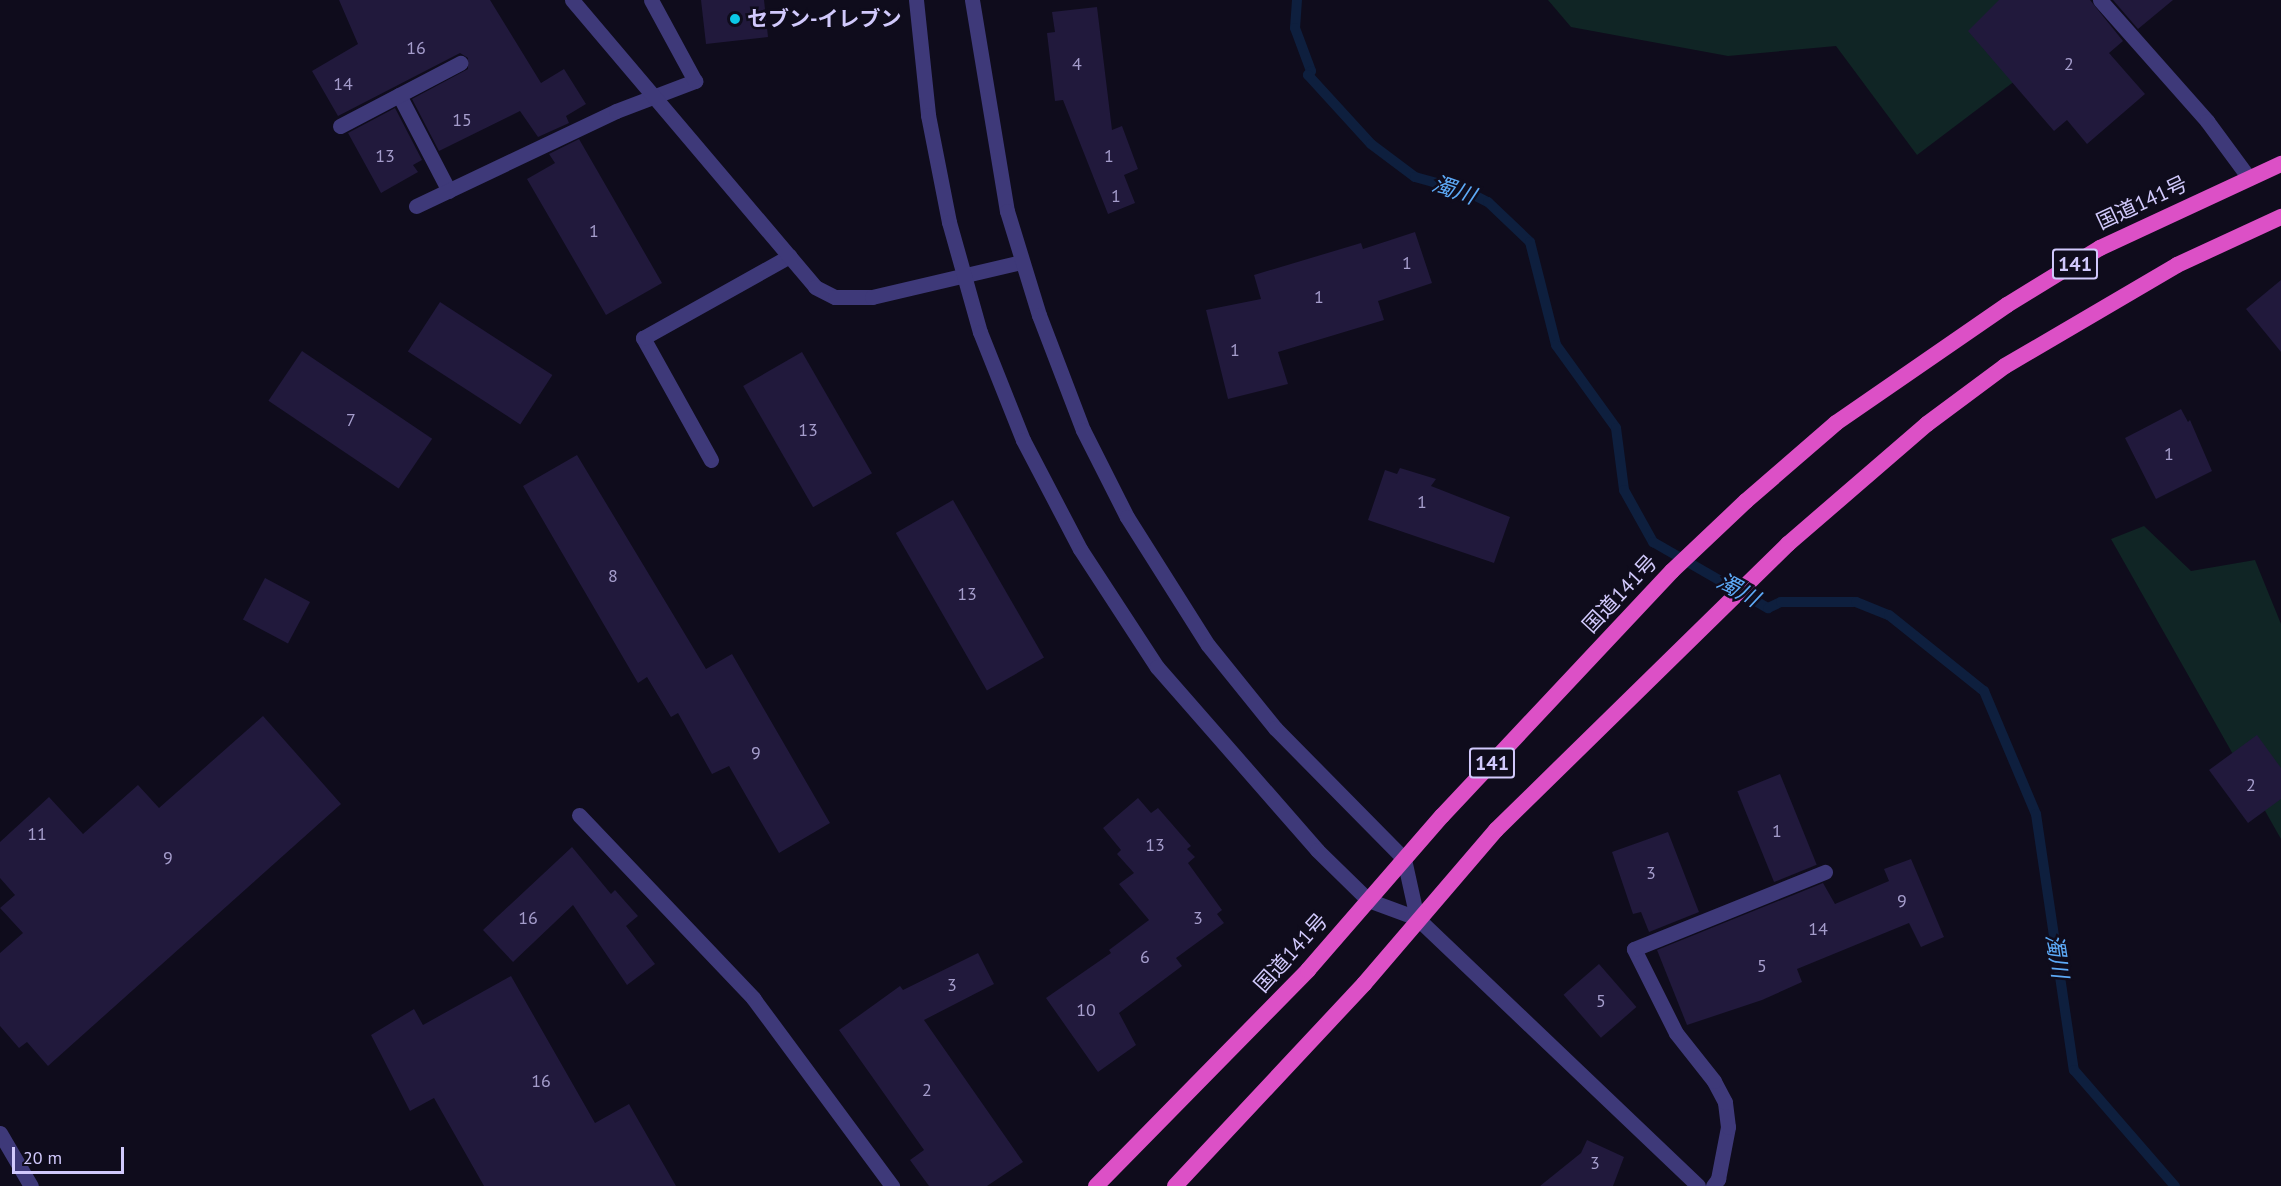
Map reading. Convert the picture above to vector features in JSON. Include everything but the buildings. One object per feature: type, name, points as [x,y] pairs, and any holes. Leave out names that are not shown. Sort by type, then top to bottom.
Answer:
[{"type":"highway","name":"国道141号","points":[[1096,1186],[1308,970],[1404,859],[1619,628],[1746,501],[1836,423],[1883,389],[2100,248],[2281,164]]},
{"type":"highway","name":"141","points":[[1175,1186],[1364,984],[1417,918],[1496,830],[1605,727],[1663,664],[1788,544],[1927,424],[2005,366],[2077,321],[2177,265],[2281,217]]},
{"type":"street","points":[[573,0],[815,287],[835,297],[873,297],[1021,262]]},
{"type":"street","points":[[416,206],[653,97],[695,81],[651,0]]},
{"type":"street","points":[[916,0],[928,115],[964,277],[980,332],[1023,440],[1080,549],[1157,667],[1235,760],[1368,900],[1417,918],[1698,1186]]},
{"type":"street","points":[[972,0],[986,100],[1021,262],[1083,430],[1127,517],[1208,645],[1275,728],[1404,859],[1417,918]]},
{"type":"street","points":[[2100,0],[2207,121],[2248,178]]},
{"type":"street","points":[[340,126],[460,63]]},
{"type":"street","points":[[399,94],[449,190]]},
{"type":"street","points":[[711,460],[643,338],[790,256]]},
{"type":"street","points":[[579,815],[753,998],[892,1186]]},
{"type":"street","points":[[1713,1186],[1718,1179],[1728,1127],[1725,1102],[1714,1081],[1676,1033],[1634,950],[1825,872]]},
{"type":"street","points":[[0,1133],[31,1186]]},
{"type":"green space","points":[[1548,0],[2043,0],[2073,37],[1917,155],[1836,46],[1728,56],[1571,27]]},
{"type":"green space","points":[[2144,526],[2191,571],[2255,560],[2281,624],[2281,839],[2111,539]]},
{"type":"waterway","name":"濁川","points":[[1297,0],[1295,28],[1311,71],[1308,75],[1371,144],[1415,177],[1466,191],[1488,202],[1530,242],[1556,345],[1616,428],[1624,490],[1653,542],[1768,608],[1781,602],[1856,602],[1889,615],[1984,691],[2036,814],[2074,1070],[2175,1186]]},
{"type":"place","name":"セブン-イレブン","points":[[735,19]]}]
